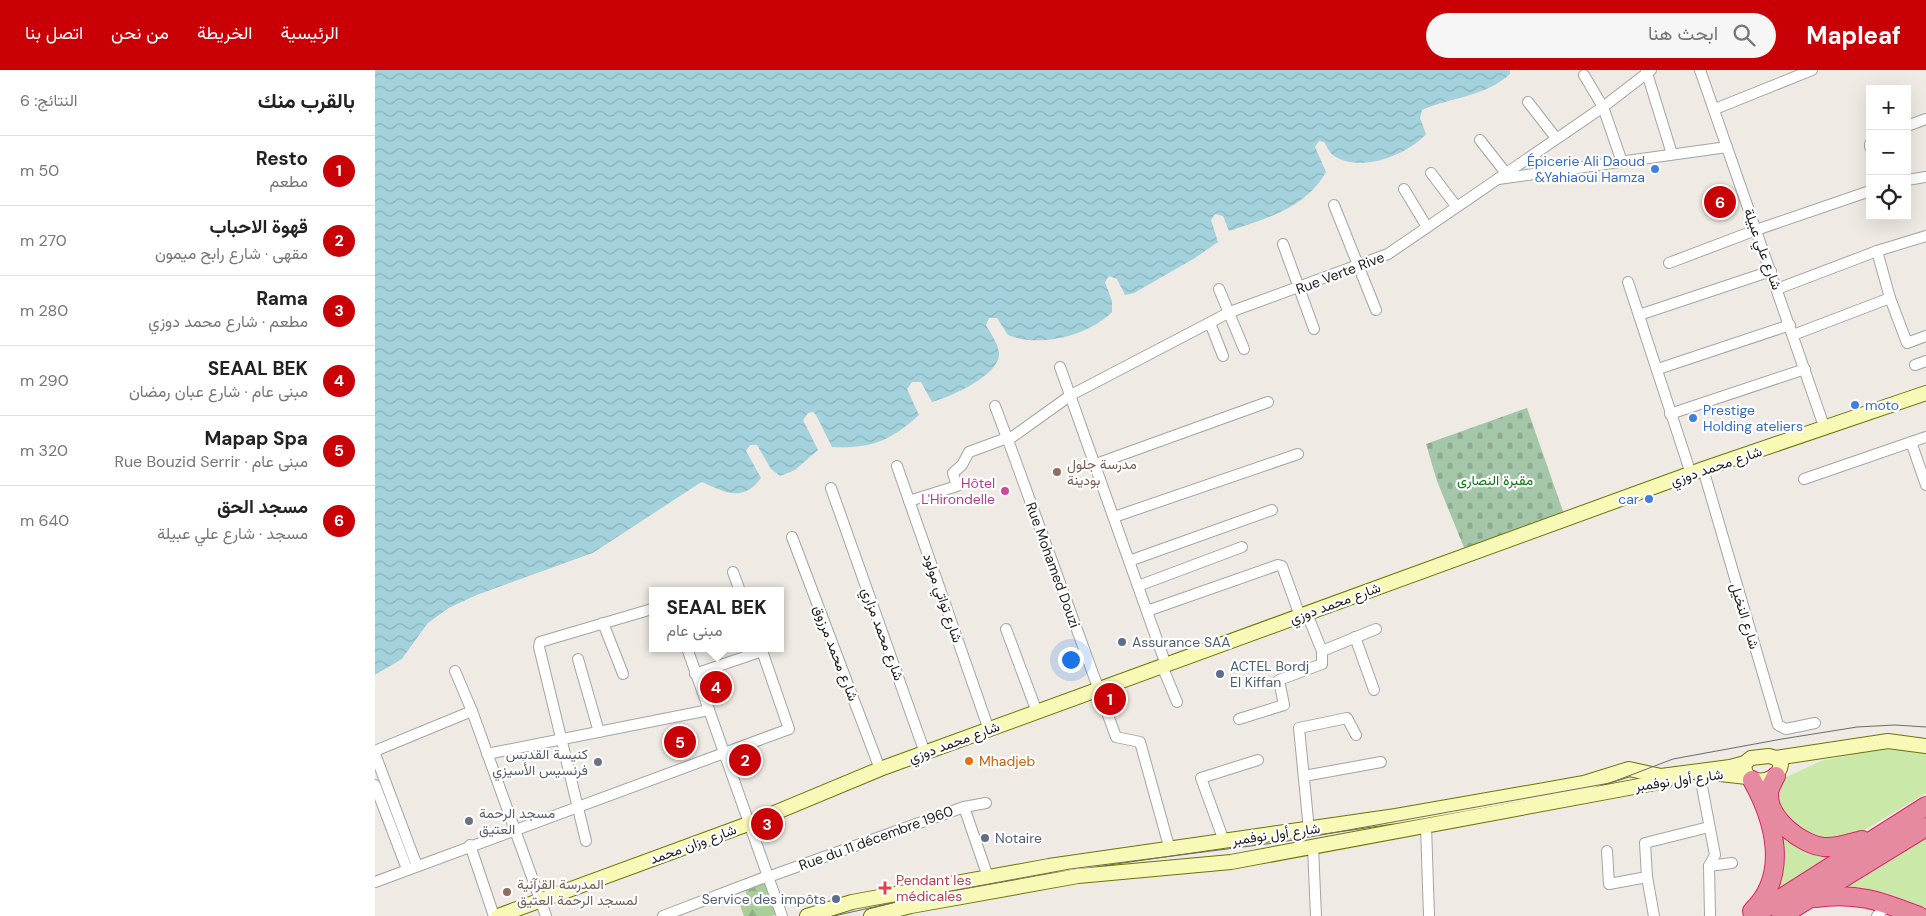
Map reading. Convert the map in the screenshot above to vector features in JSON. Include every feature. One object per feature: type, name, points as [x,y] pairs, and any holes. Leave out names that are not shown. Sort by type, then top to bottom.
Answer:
[{"type":"highway","points":[[1777,774],[1769,796],[1772,808],[1777,819],[1806,841],[1823,847],[1840,846],[1884,833]]},
{"type":"highway","points":[[1747,916],[1755,909],[1769,886],[1775,852],[1775,840],[1766,805],[1750,778]]},
{"type":"highway","points":[[1753,916],[1926,806]]},
{"type":"highway","points":[[1790,913],[1809,898],[1926,827]]},
{"type":"highway","points":[[1809,898],[1839,894],[1860,896],[1883,910],[1916,915]]},
{"type":"main road","name":"شارع محمد دوزي","points":[[748,824],[925,752],[1697,472],[1926,393]]},
{"type":"main road","name":"شارع أول نوفمبر","points":[[807,916],[852,902],[1049,866],[1309,830],[1584,782],[1629,769],[1661,776],[1730,767],[1745,763],[1751,758],[1776,758],[1888,741],[1926,746]]},
{"type":"main road","points":[[1777,774],[1811,752]]},
{"type":"main road","points":[[1776,758],[1781,764],[1777,774]]},
{"type":"main road","points":[[1745,763],[1744,773],[1750,778]]},
{"type":"main road","name":"شارع أول نوفمبر","points":[[871,916],[911,906],[1078,876],[1231,862],[1638,785],[1700,776],[1731,774],[1763,780],[1777,774]]},
{"type":"main road","name":"شارع وزان محمد","points":[[496,916],[748,824]]},
{"type":"street","name":"شارع علي عبيلة","points":[[1700,70],[1825,429]]},
{"type":"street","points":[[1715,109],[1812,70]]},
{"type":"street","points":[[1648,71],[1672,154]]},
{"type":"street","name":"Rue Verte Rive","points":[[909,501],[957,486],[953,473],[962,466],[969,452],[1008,439],[1071,395],[1230,312],[1299,289],[1359,264],[1389,254],[1493,180],[1603,107],[1648,71]]},
{"type":"street","points":[[1584,75],[1603,107],[1622,162]]},
{"type":"street","points":[[1529,102],[1556,138]]},
{"type":"street","points":[[1911,125],[1926,119]]},
{"type":"street","points":[[1479,140],[1505,172]]},
{"type":"street","points":[[1493,180],[1727,147]]},
{"type":"street","points":[[1431,173],[1456,206]]},
{"type":"street","points":[[1911,179],[1926,177]]},
{"type":"street","points":[[1404,189],[1427,227]]},
{"type":"street","points":[[1669,263],[1756,230],[1866,192]]},
{"type":"street","points":[[1334,205],[1376,310]]},
{"type":"street","points":[[1777,289],[1877,251],[1926,236]]},
{"type":"street","points":[[1283,244],[1314,329]]},
{"type":"street","points":[[1877,251],[1890,298],[1907,343],[1926,336]]},
{"type":"street","points":[[1639,316],[1771,271]]},
{"type":"street","name":"شارع النخيل","points":[[1628,282],[1670,414],[1697,472],[1778,725],[1786,729],[1815,723]]},
{"type":"street","points":[[1219,289],[1244,349]]},
{"type":"street","points":[[1657,369],[1791,330],[1890,298]]},
{"type":"street","points":[[1209,323],[1223,356]]},
{"type":"street","points":[[1915,365],[1926,361]]},
{"type":"street","points":[[1060,367],[1096,464],[1177,702]]},
{"type":"street","points":[[1670,414],[1805,369]]},
{"type":"street","points":[[1096,464],[1268,402]]},
{"type":"street","name":"Rue Mohamed Douzi","points":[[995,406],[1116,737],[1140,742],[1170,850]]},
{"type":"street","points":[[1804,479],[1926,437]]},
{"type":"street","points":[[1911,442],[1926,485]]},
{"type":"street","points":[[1114,517],[1298,454]]},
{"type":"street","name":"شارع تواتي مولود","points":[[897,466],[989,730]]},
{"type":"street","name":"شارع محمد مزاري","points":[[831,488],[925,752]]},
{"type":"street","points":[[1129,562],[1272,510]]},
{"type":"street","name":"شارع محمد مرزوق","points":[[792,537],[880,769]]},
{"type":"street","points":[[1138,586],[1242,547]]},
{"type":"street","points":[[1147,611],[1278,565],[1282,566],[1303,615],[1323,651],[1323,664],[1279,680],[1284,705],[1239,719]]},
{"type":"street","points":[[733,572],[739,587]]},
{"type":"street","points":[[586,841],[560,740],[539,642],[649,608]]},
{"type":"street","points":[[603,623],[623,674]]},
{"type":"street","points":[[1323,651],[1376,628]]},
{"type":"street","points":[[1006,630],[1037,712]]},
{"type":"street","points":[[1355,637],[1374,690]]},
{"type":"street","points":[[688,652],[782,916]]},
{"type":"street","points":[[695,674],[756,652]]},
{"type":"street","points":[[375,882],[513,829],[789,729],[762,652]]},
{"type":"street","points":[[578,659],[599,732]]},
{"type":"street","points":[[455,671],[472,711],[513,829],[546,916]]},
{"type":"street","points":[[487,754],[709,710]]},
{"type":"street","points":[[412,867],[375,753],[472,711]]},
{"type":"street","points":[[1309,830],[1299,728],[1347,718],[1356,735]]},
{"type":"street","points":[[1224,841],[1201,778],[1258,760]]},
{"type":"street","points":[[1305,776],[1381,762]]},
{"type":"street","points":[[1700,776],[1715,855],[1709,866],[1710,916]]},
{"type":"street","points":[[375,785],[412,867]]},
{"type":"street","name":"Rue du 11 décembre 1960","points":[[663,916],[768,876],[963,807],[985,804]]},
{"type":"street","points":[[963,807],[988,877]]},
{"type":"street","points":[[1426,826],[1429,916]]},
{"type":"street","points":[[1654,916],[1647,877],[1645,843],[1709,827]]},
{"type":"street","points":[[471,845],[496,916]]},
{"type":"street","points":[[1313,847],[1316,916]]},
{"type":"street","points":[[1607,851],[1609,884],[1647,877]]},
{"type":"street","points":[[1709,866],[1732,864]]},
{"type":"green space","name":"مقبرة النصارى","points":[[1527,408],[1565,517],[1465,550],[1437,481],[1426,444]]},
{"type":"green space","points":[[1907,747],[1926,750],[1926,793],[1842,844],[1825,845],[1784,818],[1775,797],[1784,778],[1821,761],[1864,752]]},
{"type":"green space","points":[[1777,831],[1805,851],[1835,857],[1765,902]]},
{"type":"green space","points":[[1926,835],[1926,913],[1837,890]]},
{"type":"green space","points":[[765,882],[777,913],[773,916],[744,916],[739,903],[748,899],[745,890]]},
{"type":"water","points":[[375,70],[1510,70],[1510,74],[1490,88],[1422,110],[1420,118],[1426,134],[1407,149],[1382,160],[1356,163],[1343,160],[1333,155],[1324,142],[1319,141],[1315,147],[1326,172],[1307,195],[1270,217],[1229,231],[1223,216],[1215,214],[1211,220],[1218,242],[1195,258],[1134,293],[1125,295],[1117,279],[1109,276],[1105,282],[1112,301],[1112,312],[1090,328],[1048,340],[1020,339],[1008,335],[997,318],[989,318],[986,325],[999,351],[997,362],[991,370],[961,391],[932,402],[921,382],[912,382],[907,389],[919,415],[889,437],[879,442],[858,447],[832,447],[816,415],[813,412],[808,413],[803,420],[818,450],[795,470],[780,476],[771,469],[757,445],[750,445],[746,451],[761,478],[747,491],[740,493],[725,492],[702,482],[593,553],[477,595],[449,608],[428,623],[402,659],[375,675]]},
{"type":"pier","points":[[700,483],[704,483],[709,490],[701,485],[595,556],[450,610],[430,624],[404,661],[375,677],[375,675],[402,659],[428,623],[449,608],[477,595],[593,553]]},
{"type":"tram line","points":[[834,916],[918,897],[1070,869],[1282,842],[1610,783],[1673,759],[1782,739],[1857,727],[1895,725],[1926,727]]},
{"type":"place","name":"Épicerie Ali Daoud &Yahiaoui Hamza","points":[[1655,169]]},
{"type":"place","name":"مسجد الحق","points":[[1720,202]]},
{"type":"place","name":"moto","points":[[1855,405]]},
{"type":"place","name":"Prestige Holding ateliers","points":[[1693,418]]},
{"type":"place","name":"مدرسة جلول بودينة","points":[[1057,472]]},
{"type":"place","name":"Hôtel L'Hirondelle","points":[[1005,491]]},
{"type":"place","name":"car","points":[[1649,499]]},
{"type":"place","name":"Assurance SAA","points":[[1122,642]]},
{"type":"place","name":"ACTEL Bordj El Kiffan","points":[[1220,674]]},
{"type":"place","name":"SEAAL BEK","points":[[716,687]]},
{"type":"place","name":"Resto","points":[[1110,699]]},
{"type":"place","name":"Mapap Spa","points":[[680,742]]},
{"type":"place","name":"قهوة الاحباب","points":[[745,760]]},
{"type":"place","name":"Mhadjeb","points":[[969,761]]},
{"type":"place","name":"كنيسة القديس فرنسيس الأسيزي","points":[[598,762]]},
{"type":"place","name":"مسجد الرحمة العتيق","points":[[469,821]]},
{"type":"place","name":"Rama","points":[[767,824]]},
{"type":"place","name":"Notaire","points":[[985,838]]},
{"type":"place","name":"Pendant les médicales","points":[[885,888]]},
{"type":"place","name":"المدرسة القرآنية لمسجد الرحمة العتيق","points":[[507,892]]},
{"type":"place","name":"Service des impôts","points":[[836,899]]}]
